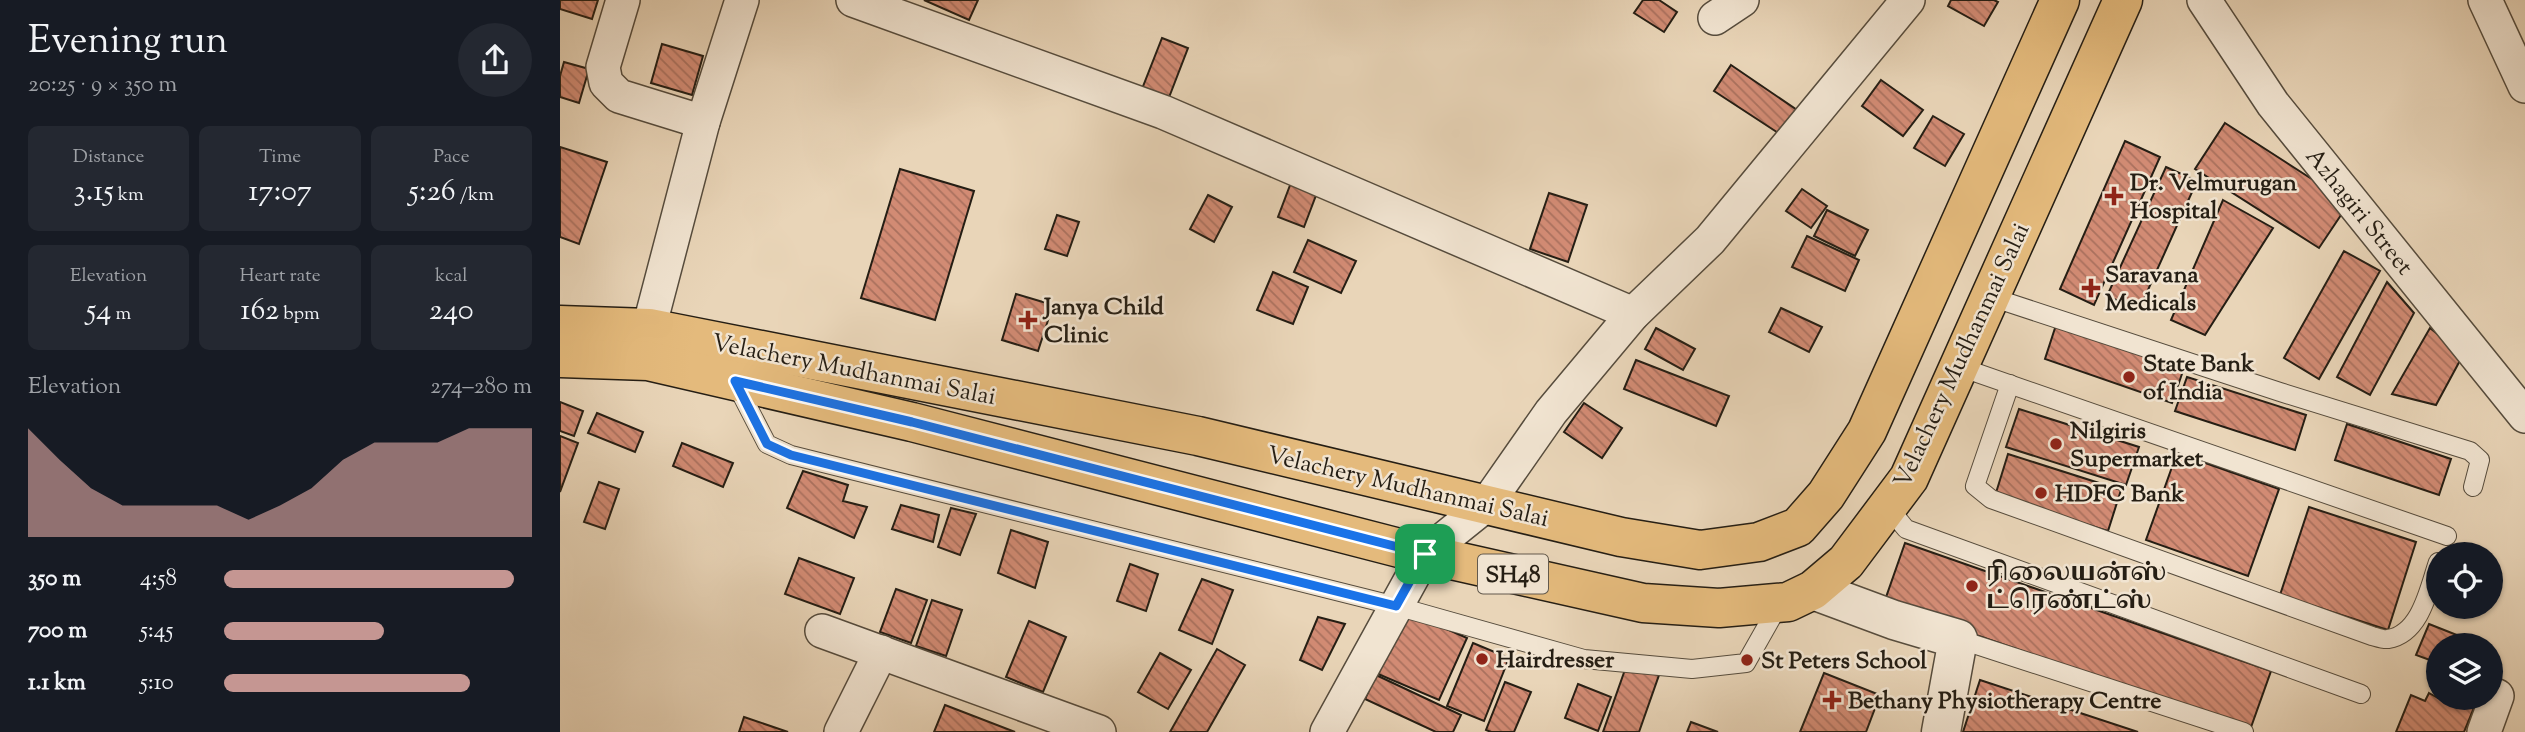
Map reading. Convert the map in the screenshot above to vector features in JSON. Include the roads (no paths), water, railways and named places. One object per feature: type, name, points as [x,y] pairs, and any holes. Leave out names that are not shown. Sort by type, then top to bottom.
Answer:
[{"type":"main road","name":"Velachery Mudhanmai Salai","points":[[560,325],[649,328],[1198,436],[1620,537],[1700,550],[1759,542],[1798,527],[1826,495],[1867,431],[2060,0]]},
{"type":"main road","name":"Velachery Mudhanmai Salai","points":[[560,358],[648,361],[912,422],[1425,554],[1643,603],[1719,608],[1797,596],[1846,562],[1909,478],[2123,0]]},
{"type":"street","points":[[623,0],[603,67],[606,83],[619,96],[703,122]]},
{"type":"street","points":[[649,328],[703,122],[742,0]]},
{"type":"street","points":[[853,0],[1163,112],[1633,314]]},
{"type":"street","points":[[1326,732],[1425,554],[1486,505],[1551,412],[1633,314],[1710,240],[1908,0]]},
{"type":"street","name":"Azhagiri Street","points":[[2204,0],[2273,104],[2525,416]]},
{"type":"street","points":[[2485,0],[2525,86]]},
{"type":"street","points":[[1797,596],[1958,639],[1941,732]]},
{"type":"street","points":[[822,631],[1100,732]]},
{"type":"street","points":[[841,732],[881,652]]},
{"type":"street","points":[[2484,732],[2492,710]]},
{"type":"lane","points":[[1991,297],[2316,404],[2470,451],[2480,460],[2473,487]]},
{"type":"lane","points":[[1957,366],[2449,532],[2445,542]]},
{"type":"lane","points":[[735,381],[767,444],[791,455],[1396,606],[1584,659],[1692,668],[1746,663],[1797,596]]},
{"type":"lane","points":[[2010,384],[1975,486],[1991,499],[2372,636],[2388,639],[2400,634],[2418,620],[2426,597]]},
{"type":"lane","points":[[1890,503],[1896,518],[1906,529],[2361,694]]},
{"type":"lane","points":[[1958,639],[2244,732]]},
{"type":"place","name":"Dr. Velmurugan Hospital","points":[[2114,196]]},
{"type":"place","name":"Saravana Medicals","points":[[2091,288]]},
{"type":"place","name":"Janya Child Clinic","points":[[1028,320]]},
{"type":"place","name":"State Bank of India","points":[[2129,377]]},
{"type":"place","name":"Nilgiris Supermarket","points":[[2056,444]]},
{"type":"place","name":"HDFC Bank","points":[[2041,493]]},
{"type":"place","name":"ரிலையன்ஸ் ட்ரெண்ட்ஸ்","points":[[1972,586]]},
{"type":"place","name":"Hairdresser","points":[[1482,659]]},
{"type":"place","name":"St Peters School","points":[[1747,660]]},
{"type":"place","name":"Bethany Physiotherapy Centre","points":[[1832,700]]}]
